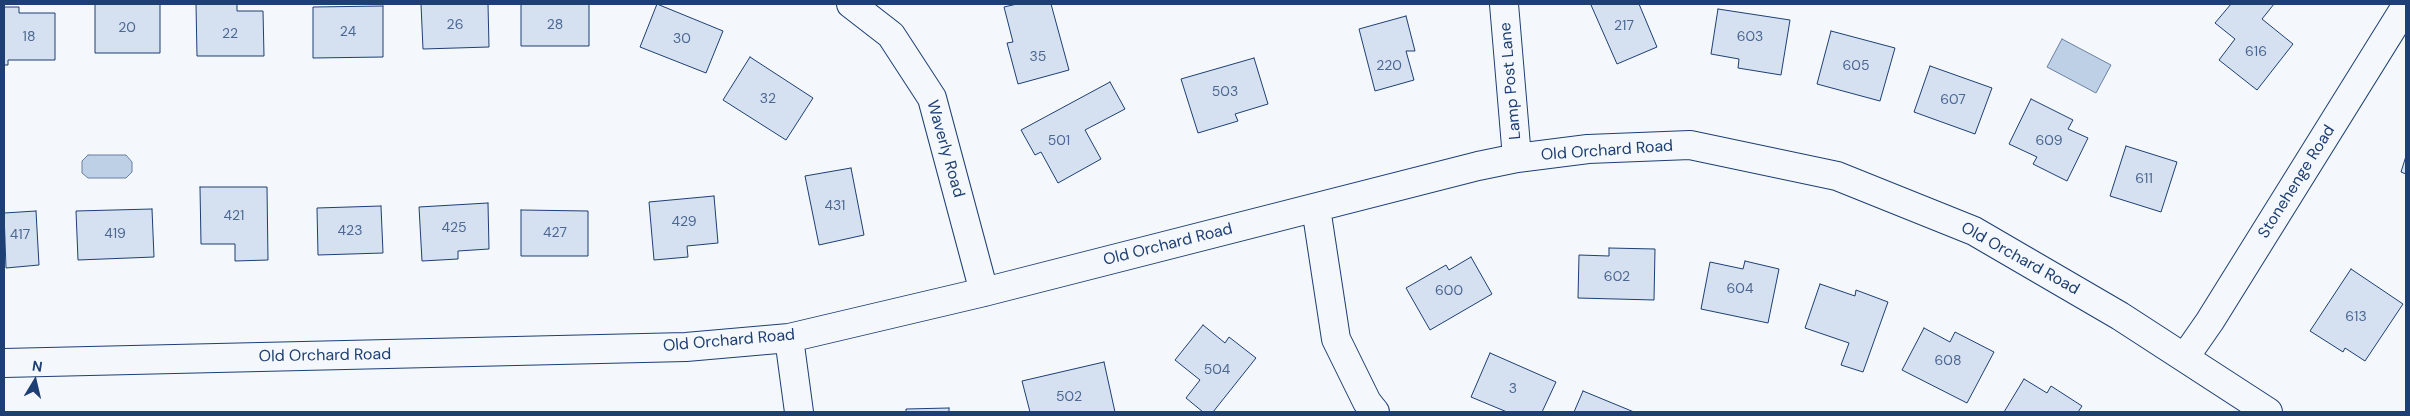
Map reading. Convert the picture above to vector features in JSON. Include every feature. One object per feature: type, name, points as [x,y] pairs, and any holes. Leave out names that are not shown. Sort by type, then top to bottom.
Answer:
[{"type":"street","name":"Waverly Road","points":[[851,4],[891,35],[932,98],[984,292]]},
{"type":"street","name":"Lamp Post Lane","points":[[1504,4],[1517,158]]},
{"type":"street","name":"Stonehenge Road","points":[[2185,357],[2210,321],[2406,6]]},
{"type":"street","name":"Old Orchard Road","points":[[4,363],[686,347],[789,338],[984,292],[1517,158],[1588,149],[1690,145],[1836,176],[1974,231],[2185,357],[2268,412]]},
{"type":"street","points":[[1316,208],[1336,339],[1367,402],[1375,412]]},
{"type":"street","points":[[789,338],[799,412]]},
{"type":"water","points":[[2062,39],[2111,65],[2096,93],[2047,67]]},
{"type":"water","points":[[88,155],[126,155],[132,162],[132,172],[126,178],[88,178],[82,173],[82,161]]},
{"type":"building","points":[[95,4],[160,4],[160,53],[95,53]]},
{"type":"building","points":[[196,4],[237,4],[237,11],[263,11],[264,56],[197,56]]},
{"type":"building","points":[[421,4],[488,4],[489,47],[423,49]]},
{"type":"building","points":[[521,4],[589,4],[589,46],[521,46]]},
{"type":"building","points":[[657,4],[723,31],[706,73],[640,47]]},
{"type":"building","points":[[1017,4],[1051,4],[1069,70],[1018,84],[1007,43],[1013,42],[1004,7]]},
{"type":"building","points":[[1639,4],[1657,47],[1617,64],[1591,5]]},
{"type":"building","points":[[2231,4],[2274,4],[2262,19],[2293,44],[2257,90],[2219,60],[2235,39],[2215,23]]},
{"type":"building","points":[[383,6],[383,57],[313,58],[313,7]]},
{"type":"building","points":[[4,7],[19,7],[19,13],[55,13],[55,60],[8,60],[8,65],[4,65]]},
{"type":"building","points":[[1718,9],[1790,20],[1781,75],[1738,68],[1739,59],[1711,54]]},
{"type":"building","points":[[1406,16],[1415,51],[1406,51],[1414,80],[1375,91],[1359,29]]},
{"type":"building","points":[[1831,31],[1895,48],[1880,101],[1817,84]]},
{"type":"building","points":[[750,57],[813,98],[786,140],[723,100]]},
{"type":"building","points":[[1254,58],[1268,104],[1235,114],[1238,121],[1198,133],[1181,79]]},
{"type":"building","points":[[1930,66],[1992,88],[1975,134],[1914,112]]},
{"type":"building","points":[[1110,82],[1125,109],[1085,130],[1101,159],[1058,183],[1041,152],[1035,155],[1021,130]]},
{"type":"building","points":[[2031,99],[2073,120],[2068,129],[2088,138],[2067,181],[2033,164],[2037,157],[2009,144]]},
{"type":"building","points":[[2126,146],[2177,162],[2161,212],[2110,196]]},
{"type":"building","points":[[2406,156],[2406,174],[2401,172]]},
{"type":"building","points":[[851,168],[864,235],[819,245],[805,176]]},
{"type":"building","points":[[200,187],[267,187],[268,260],[235,261],[235,244],[201,244]]},
{"type":"building","points":[[714,196],[718,243],[687,246],[688,257],[654,260],[649,202]]},
{"type":"building","points":[[488,203],[489,249],[458,251],[458,259],[422,261],[419,207]]},
{"type":"building","points":[[381,206],[383,253],[318,255],[317,208]]},
{"type":"building","points":[[152,209],[154,257],[78,260],[76,211]]},
{"type":"building","points":[[521,210],[588,211],[588,256],[521,256]]},
{"type":"building","points":[[36,211],[39,265],[6,268],[4,213]]},
{"type":"building","points":[[1609,248],[1655,249],[1654,300],[1578,298],[1579,255],[1609,256]]},
{"type":"building","points":[[1471,257],[1492,294],[1430,330],[1406,288],[1446,265],[1449,270]]},
{"type":"building","points":[[1745,261],[1779,269],[1768,323],[1701,309],[1710,262],[1743,269]]},
{"type":"building","points":[[2351,269],[2403,304],[2365,361],[2345,348],[2343,352],[2310,331]]},
{"type":"building","points":[[1820,284],[1855,296],[1856,290],[1888,302],[1863,372],[1841,365],[1849,343],[1805,328]]},
{"type":"building","points":[[1203,325],[1225,343],[1229,337],[1256,358],[1213,412],[1203,412],[1186,398],[1200,380],[1175,360]]},
{"type":"building","points":[[1924,328],[1950,342],[1955,332],[1994,352],[1967,403],[1902,370]]},
{"type":"building","points":[[1490,353],[1556,382],[1542,412],[1507,412],[1471,397]]},
{"type":"building","points":[[1104,362],[1115,412],[1030,412],[1022,381]]},
{"type":"building","points":[[2024,379],[2047,393],[2051,386],[2082,406],[2078,412],[2004,412]]},
{"type":"building","points":[[1583,391],[1634,412],[1574,412]]},
{"type":"building","points":[[949,408],[949,412],[906,412],[906,409]]}]
